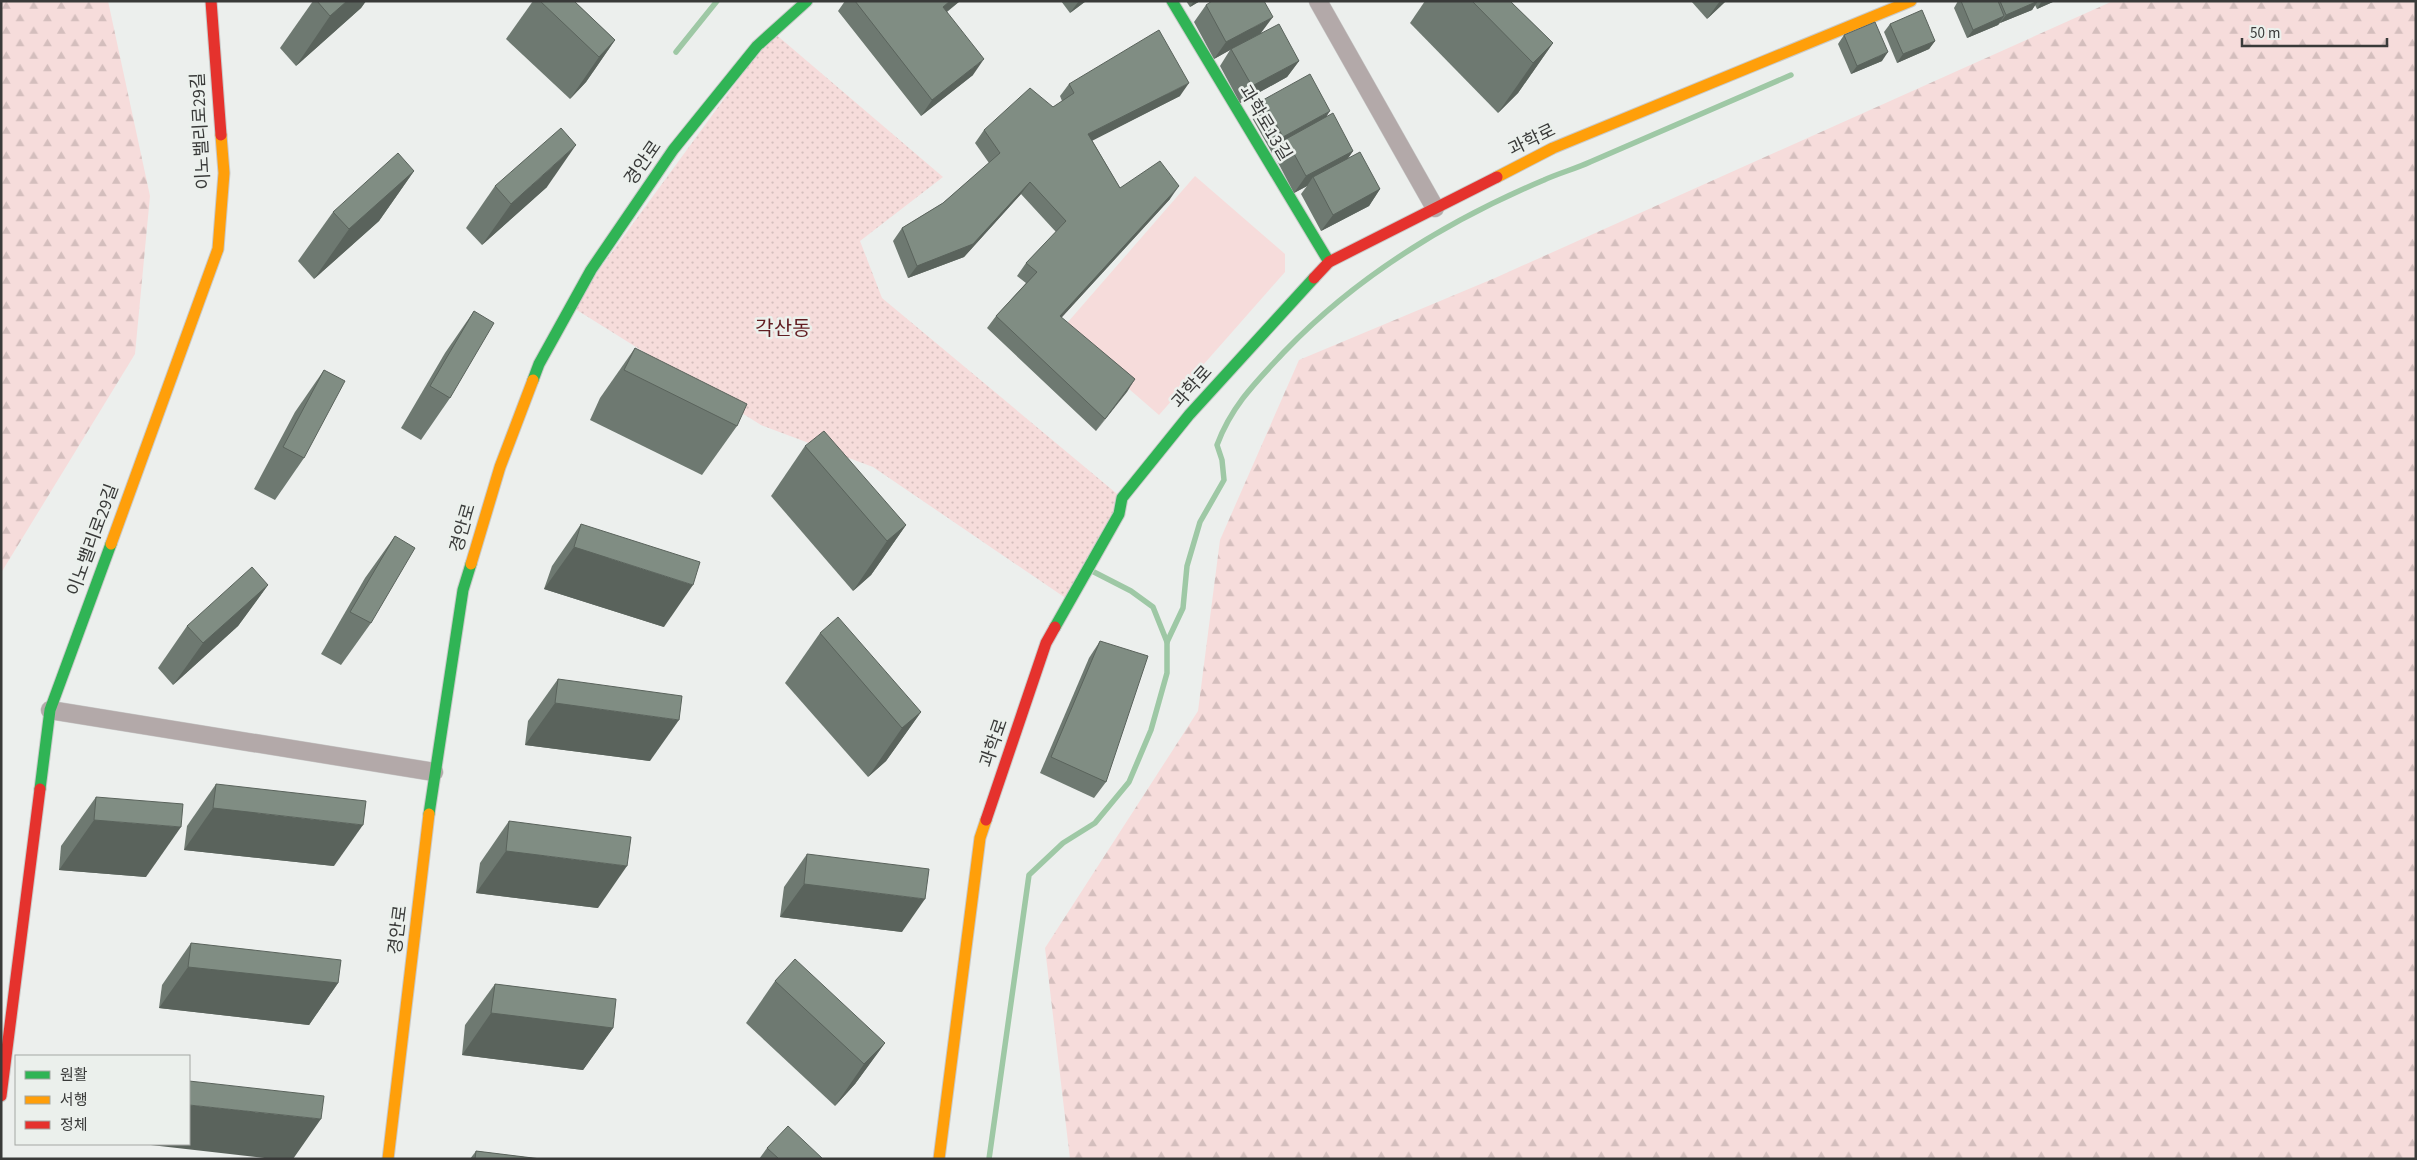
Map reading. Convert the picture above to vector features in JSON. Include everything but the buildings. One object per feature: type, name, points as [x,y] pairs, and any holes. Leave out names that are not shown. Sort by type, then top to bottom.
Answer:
[{"type":"street","name":"이노밸리로29길","points":[[1,1096],[50,710],[218,249],[224,173],[211,1]]},
{"type":"street","name":"경안로","points":[[388,1159],[434,772],[463,590],[500,467],[539,364],[591,270],[673,150],[757,46],[807,1]]},
{"type":"street","name":"과학로13길","points":[[1172,1],[1329,262]]},
{"type":"street","points":[[1318,1],[1435,208]]},
{"type":"street","name":"과학로","points":[[939,1159],[980,838],[1046,643],[1118,514],[1122,498],[1189,415],[1329,262],[1553,148],[1911,1]]},
{"type":"street","points":[[50,710],[434,772]]},
{"type":"green space","points":[[1,1],[108,1],[150,196],[135,354],[1,573]]},
{"type":"green space","points":[[2113,1],[2416,1],[2416,1159],[1070,1159],[1045,948],[1198,711],[1220,540],[1299,360],[1495,278]]},
{"type":"green space","points":[[773,32],[943,177],[860,241],[882,298],[1122,498],[1070,601],[873,467],[761,425],[572,307]]},
{"type":"green space","points":[[1195,176],[1285,254],[1285,272],[1159,415],[1061,330]]},
{"type":"waterway","points":[[676,52],[717,1]]},
{"type":"waterway","points":[[989,1159],[1029,875],[1063,843],[1095,823],[1129,782],[1151,730],[1167,673],[1167,642],[1183,608],[1187,566],[1200,522],[1224,480],[1222,460],[1217,445],[1237,406],[1285,351],[1343,298],[1373,274],[1439,232],[1508,196],[1791,75]]},
{"type":"waterway","points":[[1092,571],[1131,591],[1153,607],[1167,642]]},
{"type":"traffic: fast","points":[[533,380],[539,364],[591,270],[673,150],[757,46],[807,1]]},
{"type":"traffic: fast","points":[[1172,1],[1329,262]]},
{"type":"traffic: fast","points":[[1055,627],[1119,514],[1122,498],[1189,415],[1314,278]]},
{"type":"traffic: fast","points":[[40,789],[50,710],[111,544]]},
{"type":"traffic: fast","points":[[429,814],[463,590],[471,564]]},
{"type":"traffic: slow","points":[[1497,177],[1553,148],[1911,1]]},
{"type":"traffic: slow","points":[[111,544],[218,249],[224,173],[221,135]]},
{"type":"traffic: slow","points":[[471,564],[500,467],[533,380]]},
{"type":"traffic: slow","points":[[388,1159],[429,814]]},
{"type":"traffic: slow","points":[[939,1159],[980,838],[986,820]]},
{"type":"traffic: jam","points":[[211,1],[221,135]]},
{"type":"traffic: jam","points":[[1314,278],[1329,262],[1497,177]]},
{"type":"traffic: jam","points":[[986,820],[1046,643],[1055,627]]},
{"type":"traffic: jam","points":[[1,1096],[40,789]]},
{"type":"district","name":"각산동","points":[[783,329]]}]
